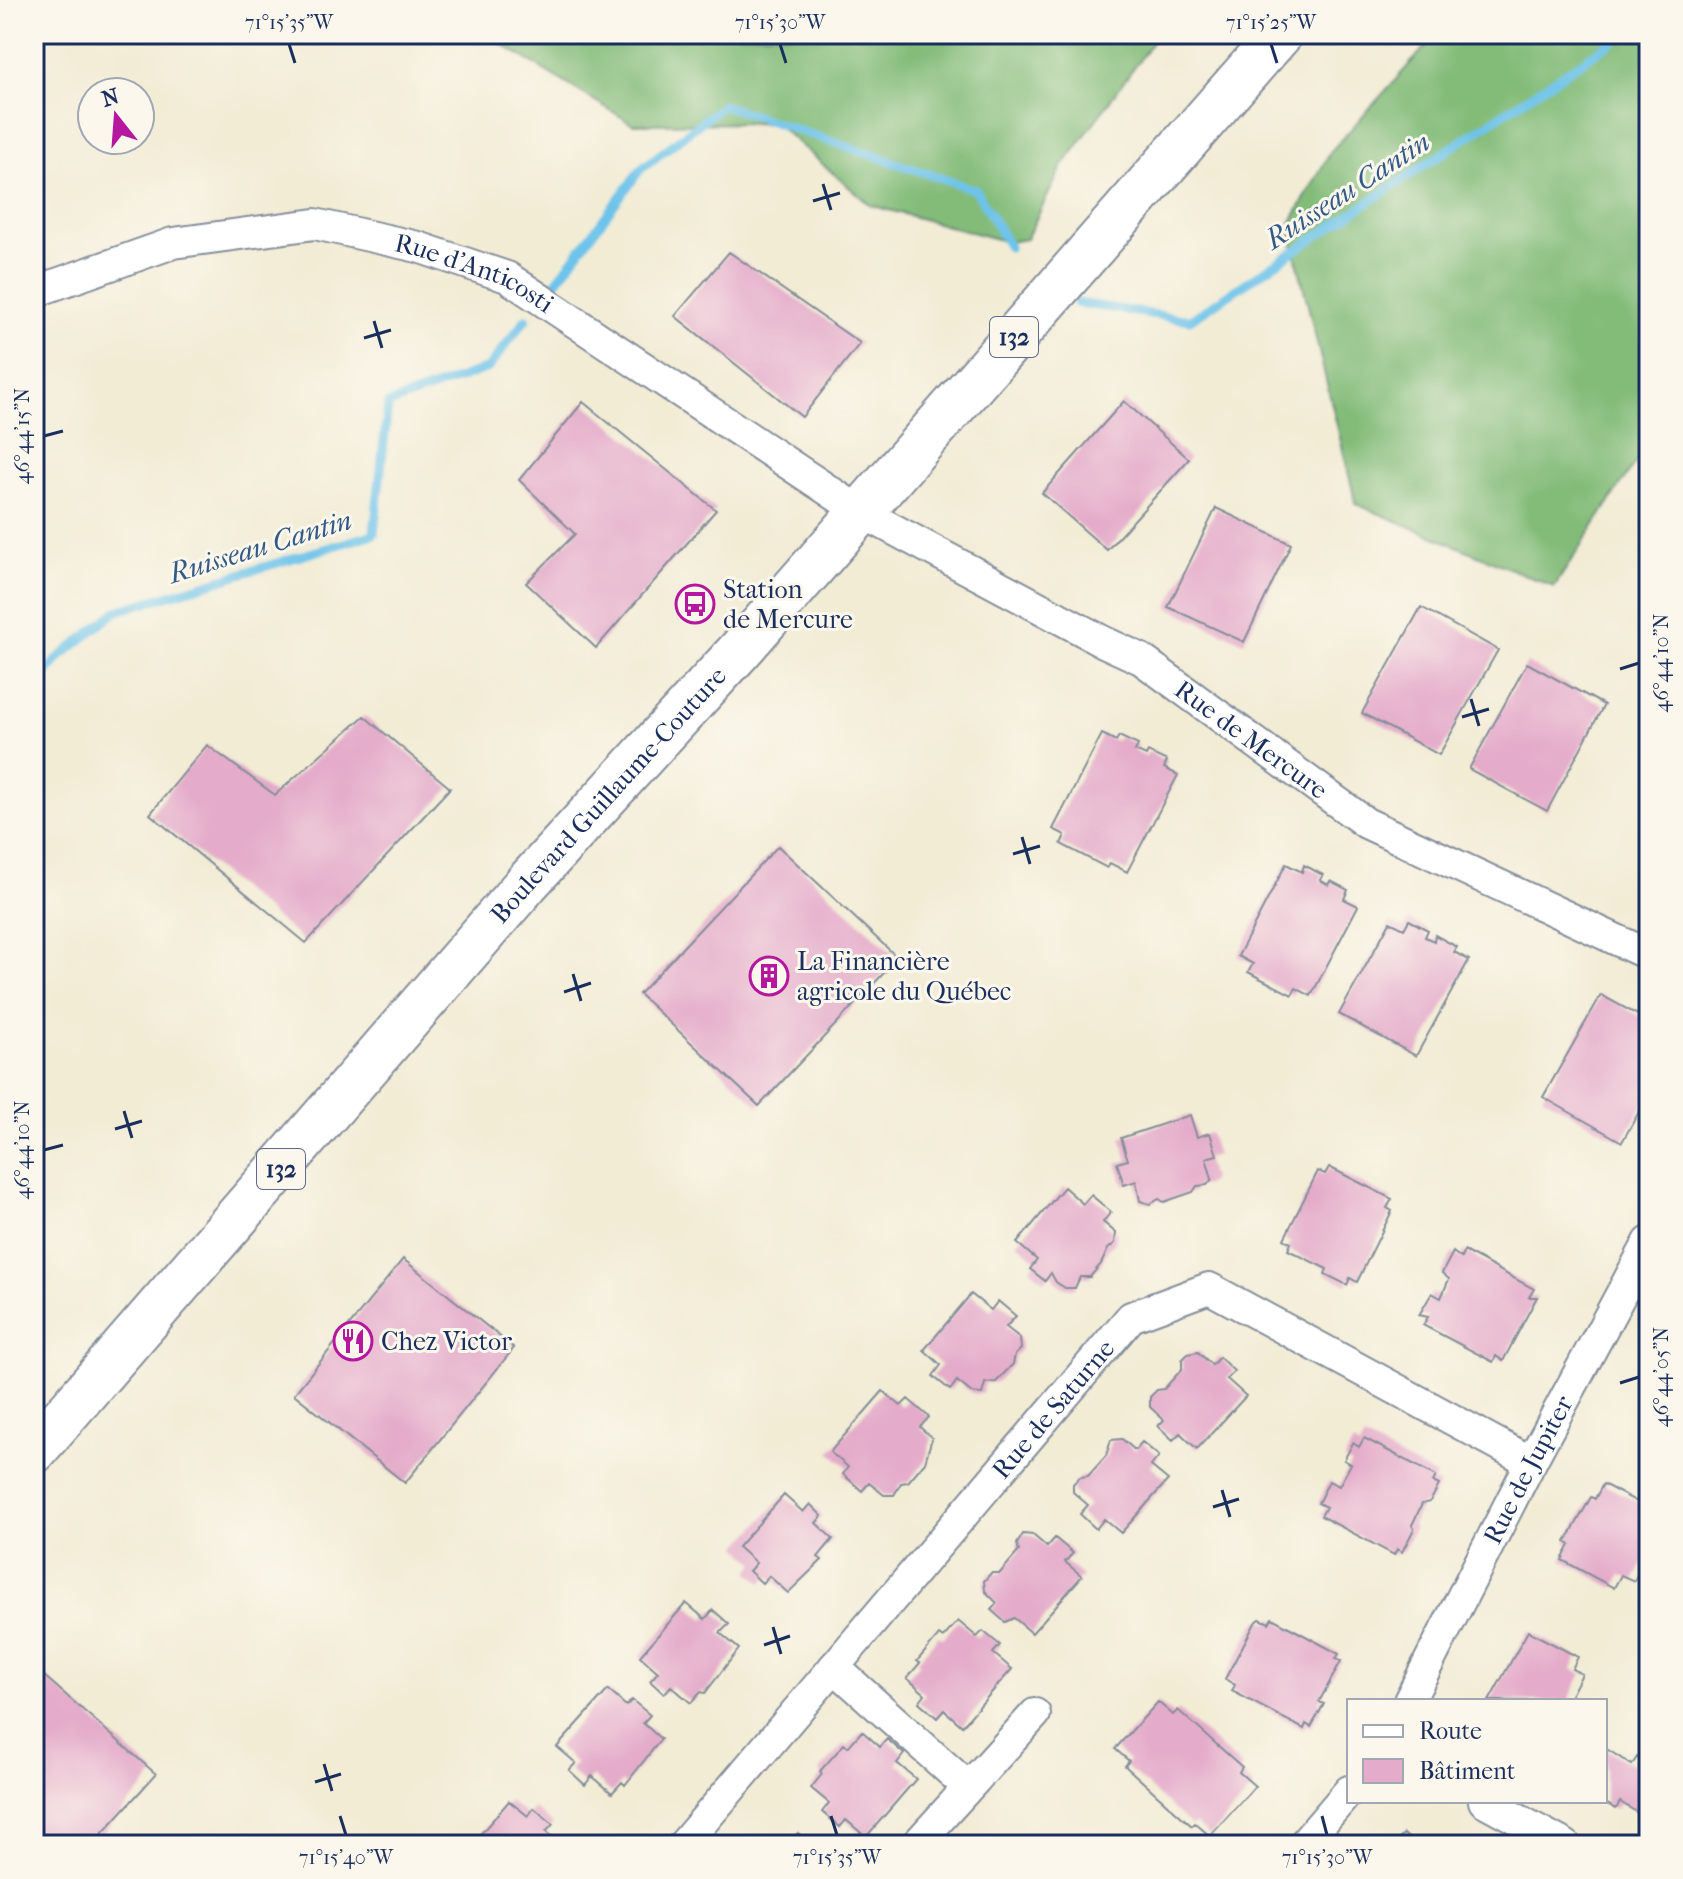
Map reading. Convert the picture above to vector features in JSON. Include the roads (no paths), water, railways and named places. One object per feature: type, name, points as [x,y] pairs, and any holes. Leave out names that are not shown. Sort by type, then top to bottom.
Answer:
[{"type":"main road","name":"Boulevard Guillaume-Couture","points":[[34,1451],[526,884],[741,649],[1280,34]]},
{"type":"street","name":"Rue d'Anticosti","points":[[34,292],[173,243],[315,224],[418,247],[507,277],[861,512]]},
{"type":"street","name":"Rue de Mercure","points":[[861,512],[1141,659],[1366,823],[1649,955]]},
{"type":"street","name":"Rue de Jupiter","points":[[1410,1699],[1531,1462],[1649,1242]]},
{"type":"street","name":"Rue de Saturne","points":[[683,1845],[1131,1317],[1209,1288],[1531,1462]]},
{"type":"street","points":[[834,1667],[968,1787]]},
{"type":"street","points":[[916,1845],[1035,1714]]},
{"type":"street","points":[[1303,1845],[1347,1793]]},
{"type":"street","points":[[1488,1803],[1565,1845]]},
{"type":"waterway","name":"Ruisseau Cantin","points":[[1077,303],[1190,320],[1624,34]]},
{"type":"waterway","name":"Ruisseau Cantin","points":[[557,281],[640,170],[723,105],[976,190],[1009,247]]},
{"type":"waterway","name":"Ruisseau Cantin","points":[[34,687],[61,656],[117,611],[374,534],[388,404],[488,368],[526,319]]},
{"type":"place","name":"Station de Mercure","points":[[695,604]]},
{"type":"place","name":"La Financière agricole du Québec","points":[[769,976]]},
{"type":"place","name":"Chez Victor","points":[[353,1341]]}]
